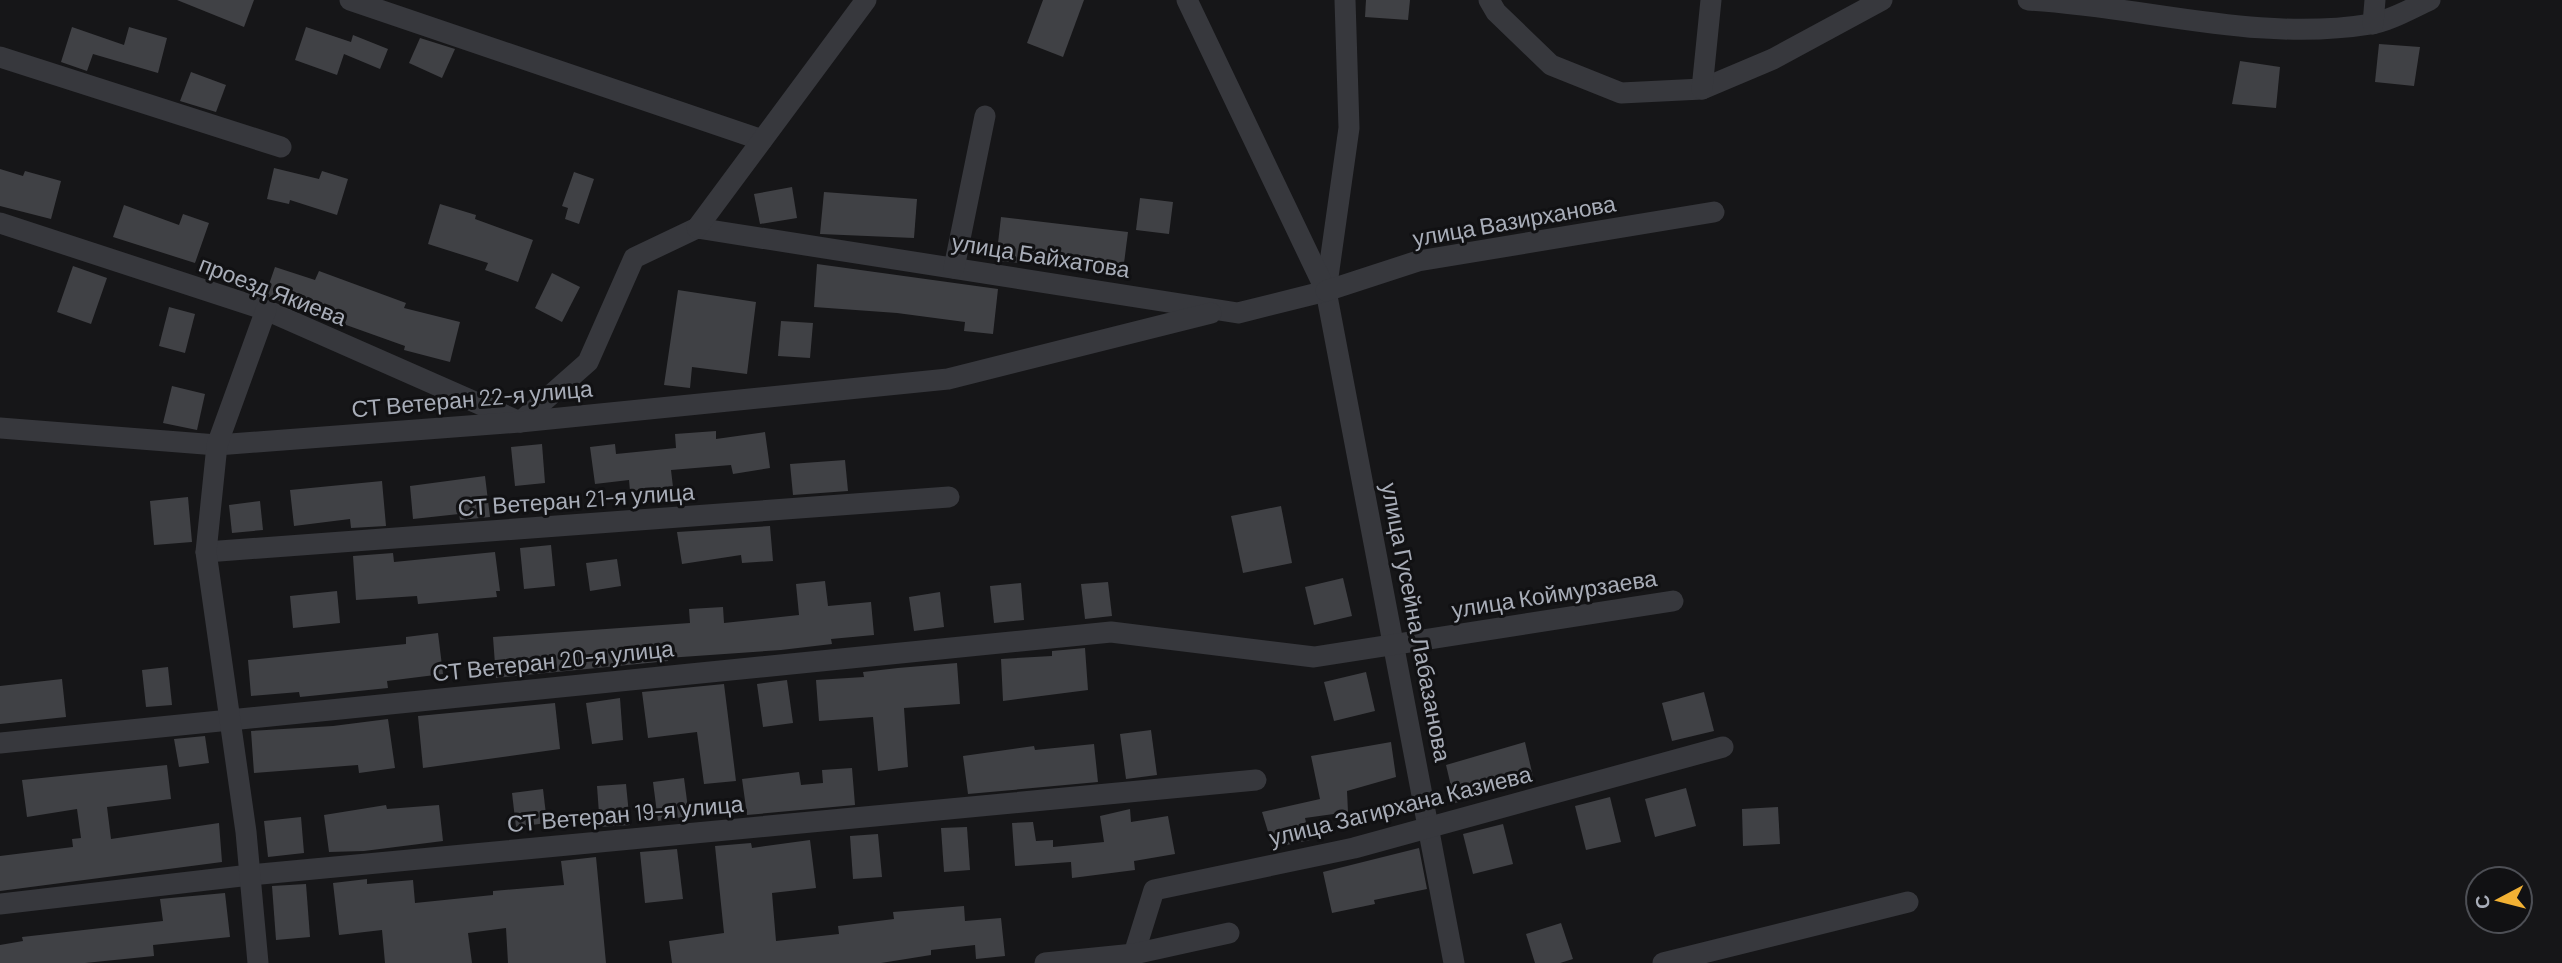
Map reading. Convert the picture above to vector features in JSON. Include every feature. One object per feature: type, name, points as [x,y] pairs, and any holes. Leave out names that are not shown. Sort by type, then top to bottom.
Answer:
[{"type":"street","points":[[349,0],[762,141]]},
{"type":"street","points":[[520,422],[588,362],[634,258],[698,228],[866,0]]},
{"type":"street","points":[[1186,0],[1326,291]]},
{"type":"street","points":[[1326,291],[1349,128],[1345,0]]},
{"type":"street","points":[[1489,0],[1496,12],[1551,65],[1621,93],[1702,89],[1773,59],[1882,0]]},
{"type":"street","points":[[1702,89],[1711,0]]},
{"type":"street","points":[[2028,0],[2175,8],[2262,30],[2373,24],[2430,0]]},
{"type":"street","points":[[2373,24],[2375,0]]},
{"type":"street","points":[[0,57],[281,147]]},
{"type":"street","points":[[954,268],[985,116]]},
{"type":"street","name":"улица Вазирханова","points":[[1326,291],[1418,261],[1714,212]]},
{"type":"street","name":"проезд Якиева","points":[[0,223],[266,310],[520,422]]},
{"type":"street","name":"улица Байхатова","points":[[698,228],[1238,313],[1326,291]]},
{"type":"street","name":"улица Гусейна Лабазанова","points":[[1326,291],[1454,963]]},
{"type":"street","points":[[258,963],[250,875],[206,552],[217,445],[266,310]]},
{"type":"street","name":"СТ Ветеран 22-я улица","points":[[0,428],[217,445],[520,422],[948,379],[1222,311]]},
{"type":"street","name":"СТ Ветеран 21-я улица","points":[[206,552],[949,497]]},
{"type":"street","name":"улица Коймурзаева","points":[[1111,632],[1314,657],[1673,601]]},
{"type":"street","name":"СТ Ветеран 20-я улица","points":[[0,744],[229,718],[1111,632]]},
{"type":"street","name":"улица Загирхана Казиева","points":[[1134,954],[1154,890],[1354,848],[1723,747]]},
{"type":"street","name":"СТ Ветеран 19-я улица","points":[[0,904],[250,875],[1256,780]]},
{"type":"street","points":[[1663,963],[1909,902]]},
{"type":"street","points":[[1045,963],[1134,954],[1229,933]]},
{"type":"building","points":[[177,0],[254,0],[244,27]]},
{"type":"building","points":[[1043,0],[1084,0],[1063,57],[1027,43]]},
{"type":"building","points":[[1366,0],[1410,0],[1408,20],[1365,17]]},
{"type":"building","points":[[72,27],[124,45],[129,27],[167,38],[158,73],[93,54],[87,71],[61,62]]},
{"type":"building","points":[[306,27],[351,42],[353,35],[388,49],[380,69],[344,54],[337,75],[295,60]]},
{"type":"building","points":[[420,38],[455,49],[442,78],[409,63]]},
{"type":"building","points":[[2379,44],[2420,47],[2414,86],[2375,82]]},
{"type":"building","points":[[2240,61],[2280,67],[2276,108],[2232,104]]},
{"type":"building","points":[[191,72],[226,85],[216,112],[180,101]]},
{"type":"building","points":[[274,168],[319,179],[322,171],[348,179],[337,215],[290,200],[289,204],[267,199]]},
{"type":"building","points":[[0,169],[23,176],[25,171],[61,181],[51,219],[0,206]]},
{"type":"building","points":[[574,172],[594,179],[579,224],[565,219],[568,208],[562,206]]},
{"type":"building","points":[[792,187],[797,218],[760,224],[754,194]]},
{"type":"building","points":[[824,192],[917,199],[914,238],[820,234]]},
{"type":"building","points":[[1140,198],[1173,202],[1169,234],[1136,230]]},
{"type":"building","points":[[440,204],[476,215],[475,219],[533,240],[518,282],[485,270],[488,263],[428,244]]},
{"type":"building","points":[[124,205],[179,225],[183,214],[209,223],[195,263],[113,237]]},
{"type":"building","points":[[1001,217],[1128,232],[1123,271],[996,261]]},
{"type":"building","points":[[817,264],[998,289],[993,334],[964,331],[965,322],[897,313],[814,307]]},
{"type":"building","points":[[73,266],[107,278],[91,324],[57,312]]},
{"type":"building","points":[[275,267],[315,280],[319,271],[406,303],[404,308],[460,322],[450,362],[404,350],[405,346],[265,296]]},
{"type":"building","points":[[552,273],[580,287],[562,322],[535,308]]},
{"type":"building","points":[[678,290],[756,302],[747,374],[692,367],[690,388],[664,385]]},
{"type":"building","points":[[169,307],[195,314],[185,353],[159,346]]},
{"type":"building","points":[[781,321],[813,323],[810,358],[778,356]]},
{"type":"building","points":[[172,386],[205,394],[197,430],[163,423]]},
{"type":"building","points":[[716,431],[716,439],[765,432],[770,468],[733,474],[731,465],[671,470],[673,487],[630,491],[629,480],[595,484],[590,447],[615,444],[616,454],[676,448],[675,434]]},
{"type":"building","points":[[542,444],[545,483],[515,486],[511,447]]},
{"type":"building","points":[[845,460],[848,491],[793,495],[790,464]]},
{"type":"building","points":[[485,476],[490,517],[460,520],[459,514],[413,519],[410,486]]},
{"type":"building","points":[[382,481],[386,526],[351,528],[350,519],[294,526],[290,490]]},
{"type":"building","points":[[188,497],[192,542],[154,545],[150,501]]},
{"type":"building","points":[[260,501],[263,530],[232,533],[229,505]]},
{"type":"building","points":[[1281,506],[1292,563],[1243,573],[1231,516]]},
{"type":"building","points":[[770,526],[773,561],[742,563],[741,555],[682,564],[677,532]]},
{"type":"building","points":[[551,545],[555,586],[524,589],[520,548]]},
{"type":"building","points":[[495,552],[500,591],[496,591],[497,597],[418,604],[417,596],[356,600],[353,556],[393,553],[394,562]]},
{"type":"building","points":[[617,559],[621,586],[590,591],[586,563]]},
{"type":"building","points":[[1343,578],[1352,616],[1314,625],[1305,587]]},
{"type":"building","points":[[825,581],[828,606],[871,602],[874,635],[831,639],[832,644],[781,650],[667,658],[668,661],[496,678],[493,637],[690,623],[689,609],[723,607],[724,623],[799,615],[796,584]]},
{"type":"building","points":[[1108,582],[1112,616],[1085,619],[1081,584]]},
{"type":"building","points":[[1021,583],[1024,620],[994,623],[990,586]]},
{"type":"building","points":[[337,591],[340,623],[293,628],[290,596]]},
{"type":"building","points":[[940,592],[944,627],[914,631],[909,597]]},
{"type":"building","points":[[438,633],[443,674],[387,681],[388,688],[300,697],[299,692],[251,696],[248,660],[406,644],[406,637]]},
{"type":"building","points":[[1085,648],[1088,690],[1003,701],[1001,659],[1052,656],[1052,651]]},
{"type":"building","points":[[957,663],[960,704],[904,708],[908,767],[878,771],[873,717],[819,721],[816,680],[864,677],[863,672]]},
{"type":"building","points":[[168,667],[172,705],[146,707],[142,670]]},
{"type":"building","points":[[1366,672],[1375,711],[1334,721],[1324,682]]},
{"type":"building","points":[[62,679],[66,717],[0,724],[0,686]]},
{"type":"building","points":[[787,680],[793,723],[763,727],[757,684]]},
{"type":"building","points":[[724,684],[736,781],[704,784],[697,732],[648,738],[642,692]]},
{"type":"building","points":[[1704,692],[1714,731],[1672,741],[1662,703]]},
{"type":"building","points":[[620,698],[623,740],[592,744],[586,703]]},
{"type":"building","points":[[555,703],[560,749],[423,768],[418,716]]},
{"type":"building","points":[[388,719],[395,768],[359,773],[358,765],[254,773],[251,731],[333,726]]},
{"type":"building","points":[[1151,730],[1157,775],[1126,779],[1120,734]]},
{"type":"building","points":[[205,736],[209,763],[179,767],[174,739]]},
{"type":"building","points":[[1391,742],[1396,777],[1347,791],[1348,812],[1305,818],[1310,840],[1273,848],[1262,812],[1320,799],[1311,756]]},
{"type":"building","points":[[1525,742],[1534,781],[1455,803],[1446,765]]},
{"type":"building","points":[[1094,744],[1098,782],[968,794],[963,756],[1034,746],[1035,750]]},
{"type":"building","points":[[167,765],[171,799],[107,807],[111,839],[219,823],[222,862],[0,891],[0,856],[73,847],[72,839],[81,838],[77,809],[27,817],[22,780]]},
{"type":"building","points":[[852,768],[855,805],[747,815],[742,779],[799,772],[801,785],[823,783],[822,770]]},
{"type":"building","points":[[684,778],[689,816],[658,821],[653,782]]},
{"type":"building","points":[[626,784],[630,825],[600,827],[597,786]]},
{"type":"building","points":[[1686,788],[1696,826],[1655,837],[1645,799]]},
{"type":"building","points":[[543,789],[547,823],[516,827],[512,793]]},
{"type":"building","points":[[1610,797],[1621,842],[1586,850],[1575,806]]},
{"type":"building","points":[[386,805],[387,809],[439,805],[443,841],[364,851],[329,852],[324,815]]},
{"type":"building","points":[[1778,807],[1780,844],[1743,846],[1742,809]]},
{"type":"building","points":[[1130,809],[1131,822],[1168,816],[1175,854],[1134,861],[1135,870],[1072,878],[1071,862],[1015,866],[1012,823],[1033,822],[1036,841],[1053,840],[1053,847],[1104,842],[1100,816]]},
{"type":"building","points":[[301,817],[304,853],[268,857],[264,821]]},
{"type":"building","points":[[1503,824],[1513,864],[1473,874],[1463,834]]},
{"type":"building","points":[[967,827],[970,870],[944,872],[941,828]]},
{"type":"building","points":[[878,834],[882,877],[853,879],[850,836]]},
{"type":"building","points":[[810,840],[816,888],[772,893],[776,941],[839,934],[838,926],[894,919],[893,912],[964,906],[965,921],[1001,918],[1005,956],[976,959],[975,945],[931,950],[931,955],[881,963],[672,963],[669,941],[724,933],[715,846],[751,843],[752,848]]},
{"type":"building","points":[[1419,848],[1427,889],[1374,900],[1375,904],[1332,913],[1323,872]]},
{"type":"building","points":[[677,849],[683,899],[645,903],[640,852]]},
{"type":"building","points":[[596,857],[606,963],[508,963],[506,928],[468,933],[472,963],[385,963],[382,930],[339,935],[333,883],[367,879],[367,884],[413,880],[415,903],[493,895],[493,891],[564,885],[561,861]]},
{"type":"building","points":[[306,884],[310,937],[276,940],[272,886]]},
{"type":"building","points":[[225,893],[230,937],[153,945],[154,956],[85,963],[0,963],[0,945],[23,941],[22,937],[163,921],[160,899]]},
{"type":"building","points":[[1561,923],[1573,959],[1560,963],[1535,963],[1526,934]]}]
